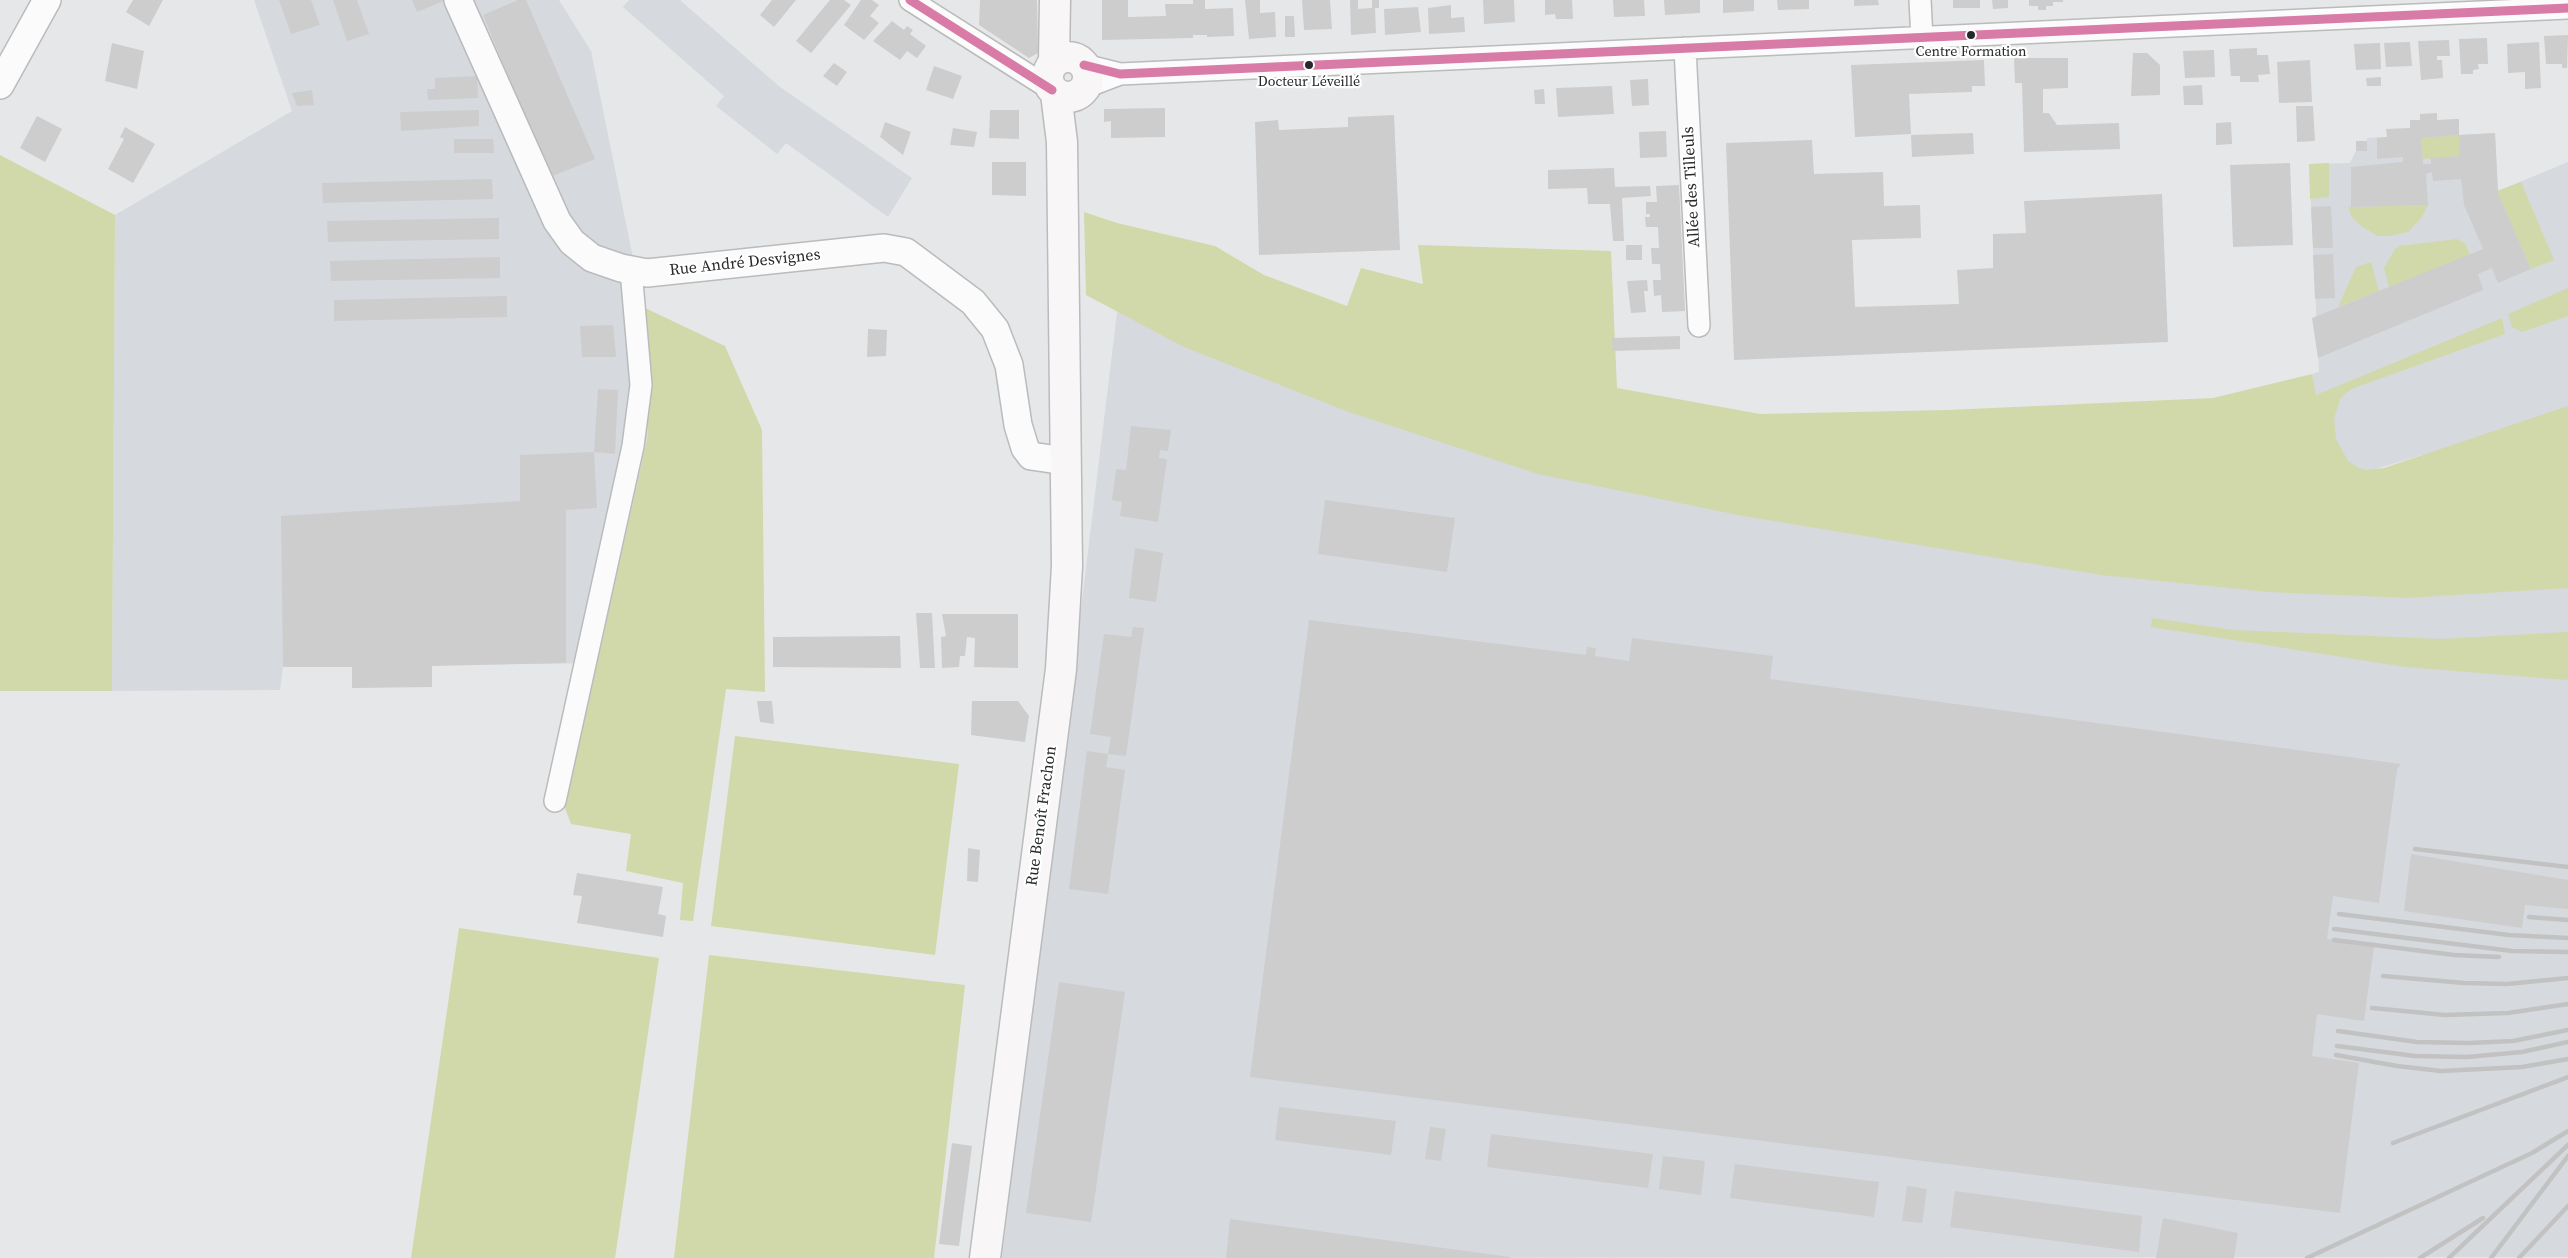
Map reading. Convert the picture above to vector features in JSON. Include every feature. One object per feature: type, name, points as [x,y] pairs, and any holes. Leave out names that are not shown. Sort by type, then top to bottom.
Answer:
[{"type":"main road","points":[[1055,0],[1066,77]]},
{"type":"main road","points":[[1065,0],[1066,77]]},
{"type":"main road","name":"Rue Benoît Frachon","points":[[985,1258],[1061,669],[1067,566],[1062,142],[1066,77]]},
{"type":"street","name":"Rue André Desvignes","points":[[458,0],[557,221],[572,242],[592,258],[647,273],[884,248],[906,252],[973,302],[994,329],[1009,365],[1018,425],[1025,448],[1031,456],[1065,461]]},
{"type":"street","points":[[910,0],[1016,69],[1066,77],[2568,8]]},
{"type":"street","points":[[1920,0],[1922,38]]},
{"type":"street","points":[[0,86],[42,3]]},
{"type":"street","name":"Allée des Tilleuls","points":[[1685,48],[1699,326]]},
{"type":"street","points":[[555,801],[633,446],[641,385],[631,270]]},
{"type":"shaded area","points":[[254,0],[559,0],[591,51],[643,307],[648,435],[597,663],[283,667],[280,690],[112,691],[115,215],[292,111]]},
{"type":"shaded area","points":[[629,0],[680,0],[780,87],[912,178],[888,217],[786,143],[777,154],[716,106],[724,96],[623,7]]},
{"type":"shaded area","points":[[2459,119],[2459,135],[2495,133],[2498,191],[2568,162],[2568,411],[2326,484],[2312,374],[2319,372],[2309,164],[2350,163],[2356,151],[2367,151],[2367,138],[2421,135],[2421,121]]},
{"type":"shaded area","points":[[1121,280],[1690,477],[2568,480],[2568,1257],[1002,1258]]},
{"type":"green space","points":[[2459,135],[2459,156],[2423,159],[2421,138]]},
{"type":"green space","points":[[0,155],[115,215],[112,691],[0,691]]},
{"type":"green space","points":[[2329,163],[2329,197],[2310,199],[2309,164]]},
{"type":"green space","points":[[2521,182],[2554,260],[2531,269],[2497,191]]},
{"type":"green space","points":[[2428,205],[2422,217],[2408,232],[2388,236],[2378,236],[2361,226],[2352,217],[2348,207]]},
{"type":"green space","points":[[1084,212],[1117,223],[1215,246],[1264,275],[1347,306],[1361,268],[1423,284],[1418,245],[1611,251],[1617,388],[1760,414],[1948,410],[2213,398],[2312,374],[2316,395],[2502,318],[2505,334],[2354,388],[2346,393],[2340,399],[2334,419],[2336,439],[2348,461],[2357,467],[2366,470],[2384,468],[2568,406],[2568,588],[2407,598],[2268,592],[2101,575],[1743,516],[1538,474],[1346,411],[1184,347],[1086,295]]},
{"type":"green space","points":[[2457,239],[2465,243],[2470,255],[2389,287],[2384,268],[2395,249],[2400,246]]},
{"type":"green space","points":[[2371,262],[2379,291],[2338,307],[2356,267]]},
{"type":"green space","points":[[2568,288],[2568,316],[2522,332],[2512,327],[2508,314]]},
{"type":"green space","points":[[643,307],[725,346],[762,430],[765,692],[726,689],[693,921],[680,920],[683,883],[626,871],[631,834],[571,824],[565,808],[648,435]]},
{"type":"green space","points":[[2152,618],[2234,630],[2441,639],[2568,632],[2568,680],[2405,667],[2151,627]]},
{"type":"green space","points":[[735,736],[959,764],[935,955],[711,926]]},
{"type":"green space","points":[[459,928],[659,958],[615,1258],[411,1258]]},
{"type":"green space","points":[[709,955],[965,985],[934,1258],[674,1258]]},
{"type":"building","points":[[133,0],[163,0],[149,26],[126,12]]},
{"type":"building","points":[[279,0],[311,0],[320,25],[291,34]]},
{"type":"building","points":[[333,0],[357,0],[369,34],[347,41]]},
{"type":"building","points":[[412,0],[446,0],[417,12]]},
{"type":"building","points":[[518,0],[526,0],[595,159],[550,177],[483,15]]},
{"type":"building","points":[[772,0],[796,0],[774,27],[760,15]]},
{"type":"building","points":[[830,0],[844,0],[851,5],[811,53],[796,41]]},
{"type":"building","points":[[861,0],[872,0],[879,5],[870,16],[879,23],[864,40],[844,25]]},
{"type":"building","points":[[980,0],[1037,0],[1038,53],[1029,58],[979,25]]},
{"type":"building","points":[[1102,0],[1128,0],[1128,17],[1166,16],[1165,4],[1193,4],[1193,0],[1205,0],[1205,9],[1233,8],[1234,36],[1193,35],[1193,38],[1102,40]]},
{"type":"building","points":[[1245,0],[1260,0],[1260,13],[1275,12],[1276,37],[1249,39]]},
{"type":"building","points":[[1302,0],[1330,0],[1332,29],[1304,30]]},
{"type":"building","points":[[1350,0],[1358,0],[1358,9],[1372,8],[1372,0],[1379,0],[1379,8],[1375,8],[1376,33],[1351,35]]},
{"type":"building","points":[[1483,0],[1514,0],[1515,22],[1484,24]]},
{"type":"building","points":[[1545,0],[1572,0],[1573,19],[1556,19],[1555,14],[1545,15]]},
{"type":"building","points":[[1613,0],[1644,0],[1645,16],[1614,17]]},
{"type":"building","points":[[1664,0],[1700,0],[1700,13],[1665,15]]},
{"type":"building","points":[[1723,0],[1754,0],[1754,11],[1723,13]]},
{"type":"building","points":[[1777,0],[1809,0],[1809,9],[1778,10]]},
{"type":"building","points":[[1854,0],[1878,0],[1879,5],[1854,6]]},
{"type":"building","points":[[1953,0],[1980,0],[1980,8],[1953,8]]},
{"type":"building","points":[[1992,0],[2008,0],[2008,8],[1993,9]]},
{"type":"building","points":[[2029,0],[2063,0],[2063,2],[2053,2],[2053,6],[2046,6],[2046,10],[2038,10],[2038,6],[2029,6]]},
{"type":"building","points":[[1451,5],[1451,18],[1464,17],[1465,32],[1429,34],[1428,8]]},
{"type":"building","points":[[1418,7],[1421,32],[1385,35],[1384,9]]},
{"type":"building","points":[[1285,16],[1294,16],[1295,37],[1285,37]]},
{"type":"building","points":[[892,21],[904,30],[907,26],[913,30],[910,34],[926,46],[917,58],[907,51],[900,60],[873,41]]},
{"type":"building","points":[[2568,35],[2567,68],[2562,68],[2562,64],[2546,64],[2544,36]]},
{"type":"building","points":[[2487,38],[2488,64],[2478,64],[2479,69],[2473,70],[2473,74],[2461,74],[2459,39]]},
{"type":"building","points":[[2449,40],[2450,56],[2437,56],[2437,60],[2442,60],[2443,78],[2421,80],[2418,41]]},
{"type":"building","points":[[2410,42],[2412,66],[2386,67],[2384,43]]},
{"type":"building","points":[[2539,42],[2541,88],[2525,89],[2525,72],[2508,73],[2507,44]]},
{"type":"building","points":[[112,43],[144,51],[137,89],[105,81]]},
{"type":"building","points":[[2380,43],[2381,69],[2356,70],[2354,44]]},
{"type":"building","points":[[2257,48],[2257,55],[2268,55],[2270,74],[2258,75],[2259,82],[2240,82],[2240,76],[2231,76],[2229,49]]},
{"type":"building","points":[[2214,50],[2215,77],[2185,78],[2183,51]]},
{"type":"building","points":[[2133,53],[2147,53],[2160,65],[2160,95],[2131,96]]},
{"type":"building","points":[[2014,58],[2068,58],[2068,88],[2043,89],[2043,113],[2049,113],[2057,125],[2119,123],[2120,149],[2024,152],[2022,83],[2015,83]]},
{"type":"building","points":[[1984,60],[1985,86],[1972,86],[1972,92],[1909,94],[1911,134],[1855,137],[1851,65]]},
{"type":"building","points":[[2310,60],[2312,102],[2279,103],[2277,62]]},
{"type":"building","points":[[834,63],[847,72],[837,86],[823,76]]},
{"type":"building","points":[[934,66],[962,76],[953,99],[926,90]]},
{"type":"building","points":[[477,76],[478,98],[428,100],[427,89],[435,89],[435,78]]},
{"type":"building","points":[[2381,77],[2381,86],[2367,86],[2366,78]]},
{"type":"building","points":[[1648,79],[1649,105],[1632,106],[1630,80]]},
{"type":"building","points":[[2202,85],[2203,105],[2184,105],[2183,86]]},
{"type":"building","points":[[1612,86],[1614,114],[1558,117],[1556,88]]},
{"type":"building","points":[[1544,89],[1545,104],[1535,104],[1534,90]]},
{"type":"building","points":[[312,90],[314,105],[297,106],[292,93]]},
{"type":"building","points":[[2296,106],[2313,106],[2315,141],[2297,142]]},
{"type":"building","points":[[1165,108],[1165,137],[1111,138],[1111,121],[1104,122],[1104,109]]},
{"type":"building","points":[[479,110],[479,126],[401,131],[400,112]]},
{"type":"building","points":[[990,110],[1019,110],[1019,139],[989,138]]},
{"type":"building","points":[[2437,113],[2437,120],[2459,119],[2459,135],[2495,133],[2498,193],[2531,269],[2498,283],[2492,268],[2478,274],[2483,290],[2318,358],[2312,318],[2483,249],[2464,205],[2461,179],[2433,181],[2432,172],[2426,174],[2428,205],[2351,207],[2351,167],[2403,162],[2403,157],[2377,159],[2377,138],[2387,137],[2386,129],[2410,128],[2410,120],[2420,120],[2420,114]],"holes":[[[2459,135],[2459,156],[2431,158],[2431,164],[2423,164],[2421,138]]]},
{"type":"building","points":[[1394,115],[1400,250],[1259,255],[1255,122],[1278,120],[1279,130],[1348,127],[1348,117]]},
{"type":"building","points":[[37,116],[62,129],[45,162],[20,148]]},
{"type":"building","points":[[885,122],[911,132],[903,155],[880,137]]},
{"type":"building","points":[[2231,122],[2232,144],[2216,145],[2216,123]]},
{"type":"building","points":[[125,127],[155,144],[133,183],[108,169],[124,139],[120,137]]},
{"type":"building","points":[[953,128],[977,132],[974,147],[950,145]]},
{"type":"building","points":[[1666,131],[1667,157],[1640,158],[1639,132]]},
{"type":"building","points":[[1973,133],[1974,154],[1912,157],[1911,135]]},
{"type":"building","points":[[454,139],[493,139],[494,153],[454,153]]},
{"type":"building","points":[[1812,140],[1814,174],[1883,172],[1884,206],[1920,205],[1921,238],[1852,240],[1855,307],[1959,304],[1957,270],[1993,268],[1993,234],[2026,233],[2024,201],[2162,194],[2168,342],[1734,360],[1726,143]]},
{"type":"building","points":[[2356,141],[2367,141],[2367,151],[2356,151]]},
{"type":"building","points":[[992,162],[1026,162],[1026,196],[992,195]]},
{"type":"building","points":[[2290,163],[2293,245],[2233,247],[2230,165]]},
{"type":"building","points":[[1614,168],[1615,187],[1650,186],[1651,196],[1622,198],[1624,241],[1613,241],[1610,204],[1588,204],[1587,188],[1548,189],[1548,170]]},
{"type":"building","points":[[492,179],[493,199],[323,203],[322,183]]},
{"type":"building","points":[[1679,185],[1685,311],[1662,312],[1661,295],[1654,296],[1653,280],[1661,280],[1660,264],[1652,264],[1651,248],[1659,248],[1658,227],[1646,227],[1645,217],[1650,217],[1650,214],[1646,214],[1646,202],[1657,202],[1656,186]]},
{"type":"building","points":[[2331,206],[2333,248],[2313,248],[2311,207]]},
{"type":"building","points":[[499,218],[499,239],[328,242],[327,221]]},
{"type":"building","points":[[1626,245],[1642,245],[1642,260],[1626,260]]},
{"type":"building","points":[[2333,254],[2335,298],[2315,299],[2313,255]]},
{"type":"building","points":[[500,257],[500,278],[331,281],[330,261]]},
{"type":"building","points":[[1647,280],[1648,291],[1644,291],[1646,312],[1631,313],[1627,281]]},
{"type":"building","points":[[507,296],[507,317],[334,321],[334,300]]},
{"type":"building","points":[[613,325],[616,357],[582,357],[580,326]]},
{"type":"building","points":[[868,329],[887,330],[886,356],[867,357]]},
{"type":"building","points":[[1680,336],[1680,349],[1613,351],[1612,338]]},
{"type":"building","points":[[598,389],[618,390],[615,454],[594,452]]},
{"type":"building","points":[[1131,426],[1171,430],[1168,451],[1160,450],[1159,458],[1167,459],[1158,522],[1120,516],[1122,502],[1112,500],[1116,469],[1126,470]]},
{"type":"building","points":[[594,452],[597,508],[566,510],[566,663],[432,666],[432,687],[352,688],[352,667],[283,667],[281,516],[520,501],[520,455]]},
{"type":"building","points":[[1325,500],[1455,518],[1447,572],[1318,554]]},
{"type":"building","points":[[1135,548],[1163,553],[1156,602],[1129,598]]},
{"type":"building","points":[[916,613],[932,613],[935,668],[920,668]]},
{"type":"building","points":[[942,614],[1018,614],[1018,668],[974,667],[975,638],[967,637],[965,656],[960,656],[959,667],[942,668],[941,637],[946,636]]},
{"type":"building","points":[[1309,620],[1586,655],[1587,647],[1596,648],[1595,656],[1629,661],[1632,638],[1773,656],[1770,679],[2401,764],[2397,769],[2379,903],[2333,896],[2327,939],[2374,946],[2364,1021],[2317,1014],[2312,1056],[2359,1063],[2340,1213],[1250,1077]]},
{"type":"building","points":[[1133,627],[1144,628],[1126,756],[1108,754],[1111,737],[1090,734],[1104,634],[1131,637]]},
{"type":"building","points":[[900,636],[901,668],[773,667],[773,637]]},
{"type":"building","points":[[757,701],[772,701],[774,724],[760,722]]},
{"type":"building","points":[[972,701],[1018,701],[1029,716],[1025,742],[971,735]]},
{"type":"building","points":[[1087,751],[1108,754],[1106,767],[1125,770],[1108,894],[1069,889]]},
{"type":"building","points":[[968,848],[980,850],[978,882],[967,881]]},
{"type":"building","points":[[2411,854],[2568,880],[2568,909],[2525,905],[2522,928],[2404,911]]},
{"type":"building","points":[[577,873],[663,887],[658,914],[666,916],[663,937],[577,923],[582,896],[573,895]]},
{"type":"building","points":[[1059,982],[1125,992],[1091,1222],[1026,1213]]},
{"type":"building","points":[[1279,1107],[1396,1121],[1391,1155],[1275,1140]]},
{"type":"building","points":[[1430,1127],[1446,1129],[1441,1161],[1425,1159]]},
{"type":"building","points":[[1491,1134],[1653,1154],[1648,1188],[1487,1167]]},
{"type":"building","points":[[952,1143],[972,1146],[959,1246],[939,1244]]},
{"type":"building","points":[[1663,1156],[1705,1161],[1701,1195],[1659,1189]]},
{"type":"building","points":[[1735,1164],[1879,1182],[1874,1217],[1730,1198]]},
{"type":"building","points":[[1907,1186],[1927,1189],[1922,1223],[1902,1221]]},
{"type":"building","points":[[1955,1191],[2142,1216],[2139,1252],[1950,1227]]},
{"type":"building","points":[[2163,1218],[2238,1233],[2234,1258],[2156,1258]]},
{"type":"building","points":[[1230,1219],[1510,1257],[1510,1258],[1226,1258]]},
{"type":"railway","points":[[2415,849],[2568,867]]},
{"type":"railway","points":[[2339,914],[2509,935],[2568,938]]},
{"type":"railway","points":[[2529,917],[2568,920]]},
{"type":"railway","points":[[2334,929],[2512,951],[2568,952]]},
{"type":"railway","points":[[2334,940],[2454,955],[2499,957]]},
{"type":"railway","points":[[2383,976],[2507,984],[2568,978]]},
{"type":"railway","points":[[2372,1008],[2445,1015],[2508,1013],[2568,1004]]},
{"type":"railway","points":[[2338,1031],[2417,1042],[2469,1043],[2513,1041],[2568,1030]]},
{"type":"railway","points":[[2337,1046],[2415,1056],[2467,1057],[2522,1052],[2568,1042]]},
{"type":"railway","points":[[2336,1055],[2441,1071],[2522,1067],[2568,1059]]},
{"type":"railway","points":[[2393,1143],[2568,1077]]},
{"type":"railway","points":[[2307,1258],[2532,1153],[2568,1131]]},
{"type":"railway","points":[[2449,1258],[2568,1145]]},
{"type":"railway","points":[[2491,1258],[2568,1156]]},
{"type":"railway","points":[[2519,1258],[2568,1206]]},
{"type":"railway","points":[[2420,1258],[2483,1218]]},
{"type":"transit line","points":[[910,0],[1052,90]]},
{"type":"transit line","points":[[1084,65],[1120,74],[2568,8]]},
{"type":"place","name":"Centre Formation","points":[[1971,35]]},
{"type":"place","name":"Docteur Léveillé","points":[[1309,65]]}]
